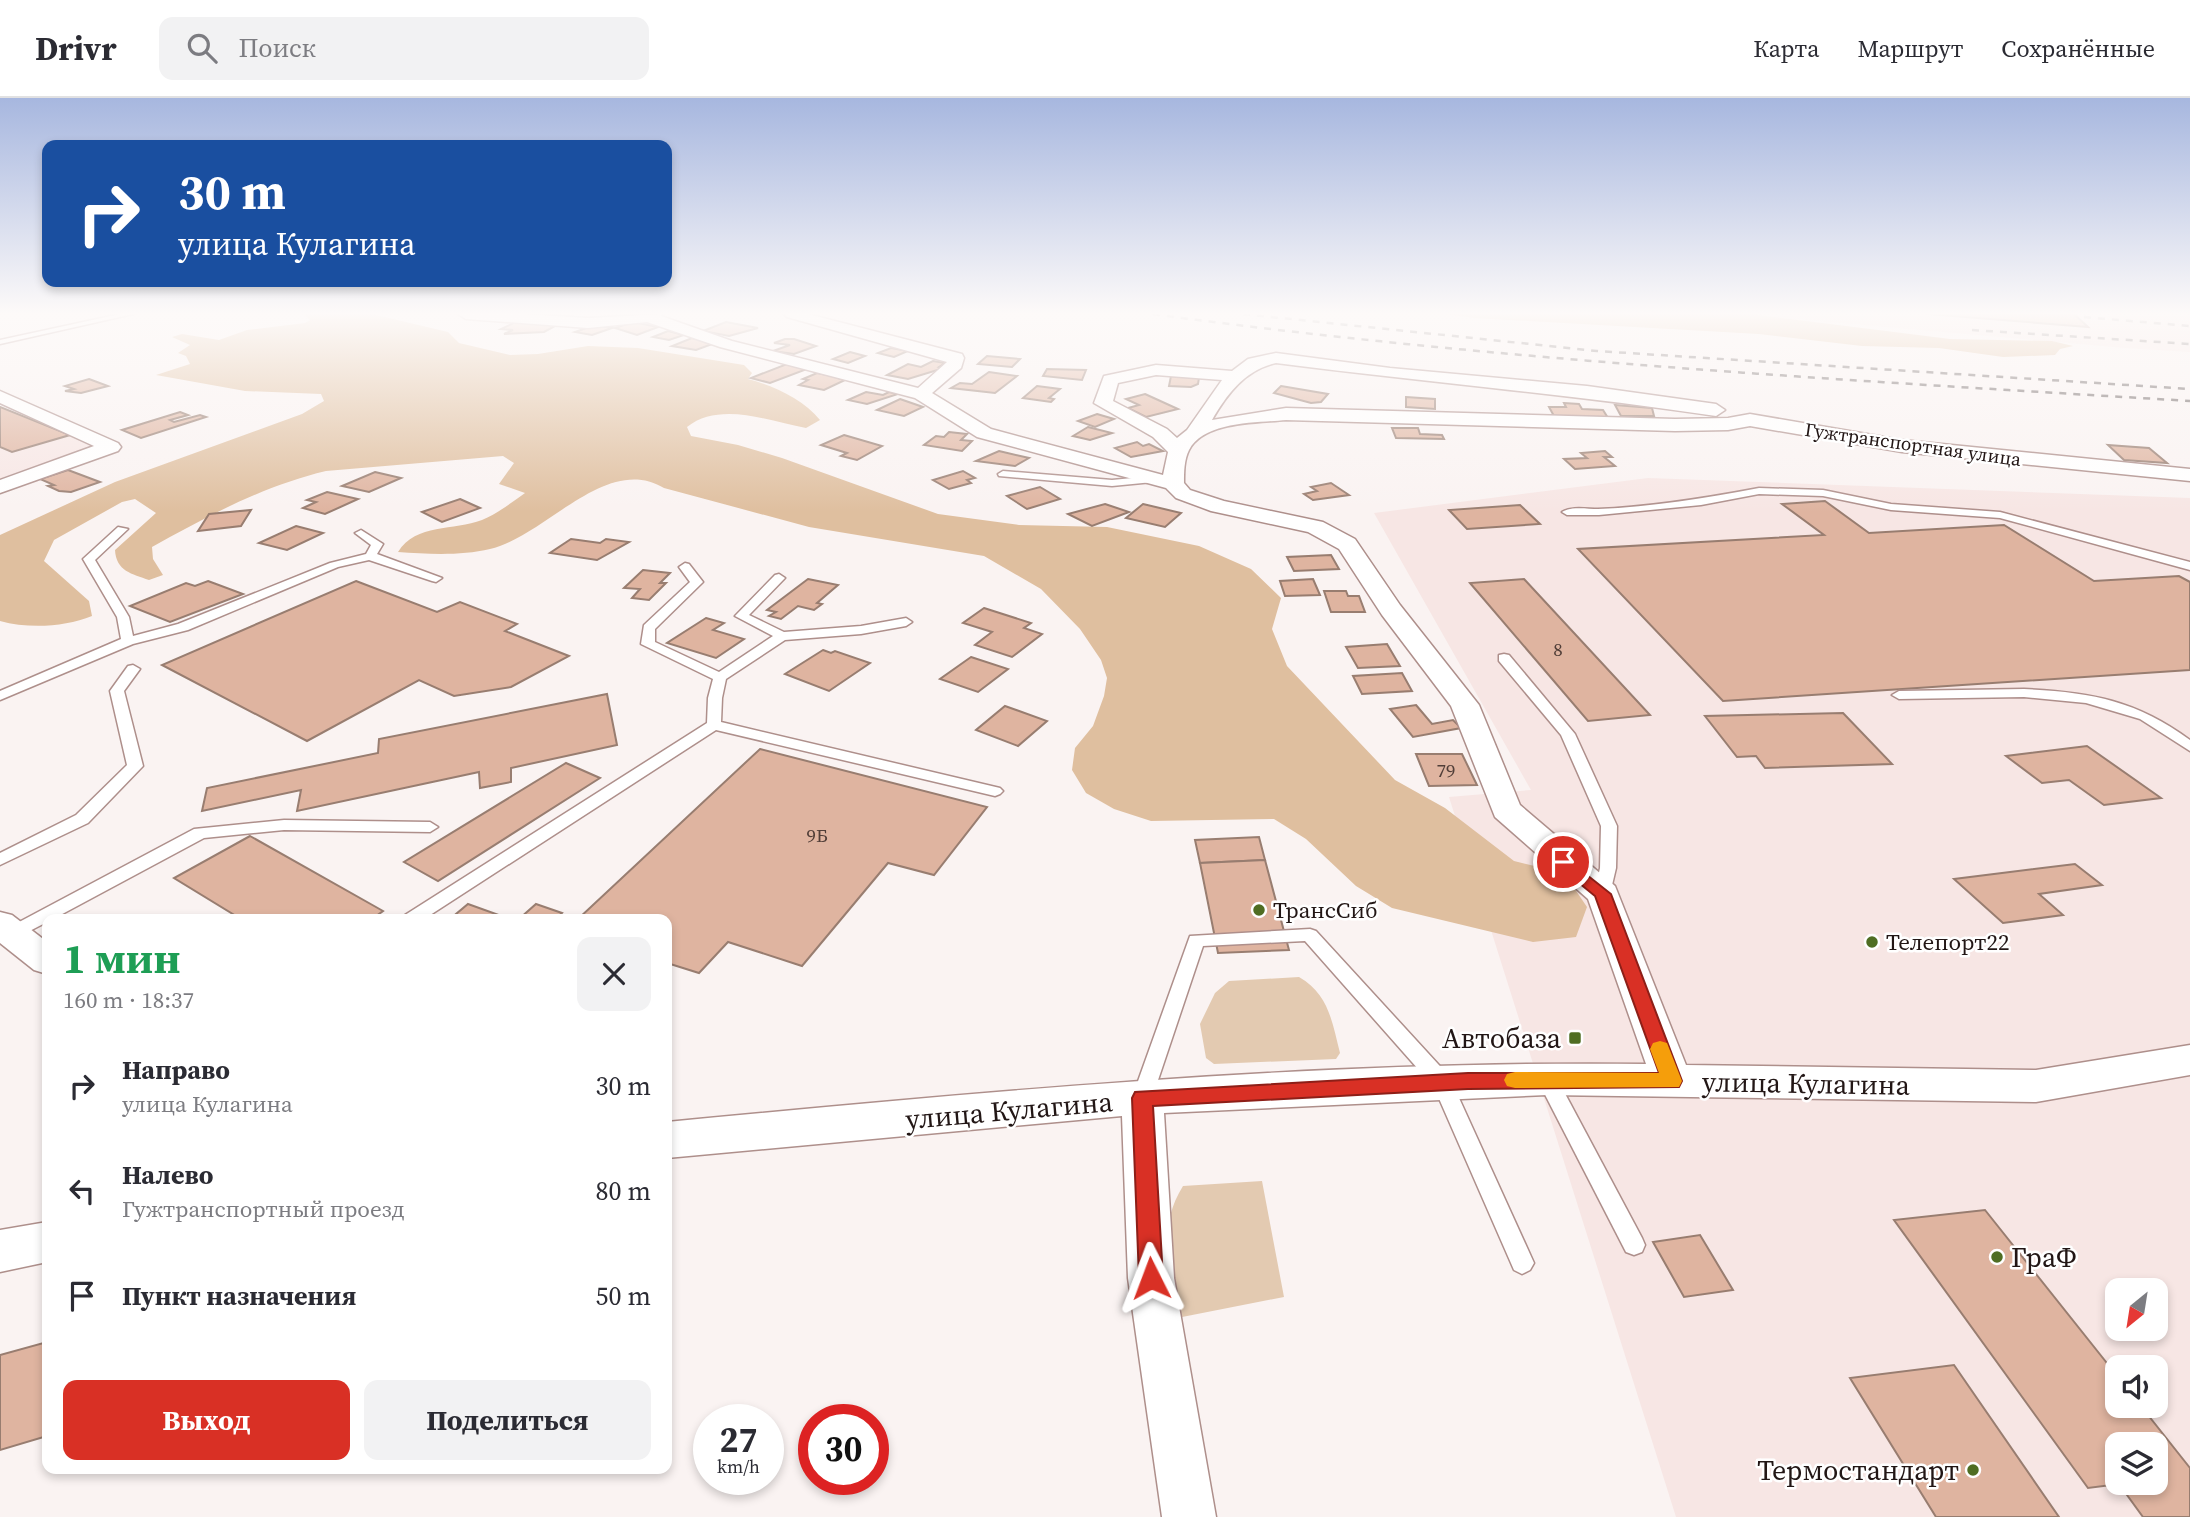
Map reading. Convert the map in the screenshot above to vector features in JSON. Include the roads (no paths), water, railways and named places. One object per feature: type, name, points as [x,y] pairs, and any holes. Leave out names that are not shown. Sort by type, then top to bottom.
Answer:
[{"type":"street","points":[[867,380],[921,394],[984,433],[1163,481],[1183,494],[1219,506],[1315,527],[1347,544],[1391,610],[1465,705],[1506,810],[1603,894],[1672,1081]]},
{"type":"street","points":[[921,394],[936,380]]},
{"type":"street","points":[[1110,380],[1104,403],[1160,433],[1178,450]]},
{"type":"street","points":[[1163,481],[1178,450],[1196,430],[1214,401],[1231,380]]},
{"type":"street","points":[[1469,380],[1587,391],[1738,414],[1750,420]]},
{"type":"street","points":[[0,396],[111,447],[0,487]]},
{"type":"street","name":"Гужтранспортная улица","points":[[1196,430],[1238,420],[1286,414],[1675,425],[1728,424],[1750,420],[1902,446],[2190,475]]},
{"type":"street","points":[[6,928],[42,957]]},
{"type":"street","name":"улица Кулагина","points":[[672,1140],[1142,1098],[1442,1082],[1547,1079],[2036,1086],[2190,1060]]},
{"type":"street","points":[[1142,1098],[1151,1278],[1189,1517]]},
{"type":"street","points":[[0,1251],[42,1243]]},
{"type":"lane","points":[[1003,474],[1112,483],[1163,481]]},
{"type":"lane","points":[[1567,512],[1599,512],[1701,502],[1759,491],[1823,493],[1891,506],[2000,514],[2190,566]]},
{"type":"lane","points":[[122,529],[89,559],[118,609],[128,640]]},
{"type":"lane","points":[[361,533],[377,544],[370,556]]},
{"type":"lane","points":[[0,696],[128,640],[183,627],[334,565],[370,556],[436,578]]},
{"type":"lane","points":[[685,567],[697,582],[649,628],[648,644],[720,677]]},
{"type":"lane","points":[[779,578],[741,616],[782,636],[861,631],[906,622]]},
{"type":"lane","points":[[714,725],[715,698],[720,677],[782,636]]},
{"type":"lane","points":[[1504,658],[1568,734],[1609,826],[1608,868],[1603,894]]},
{"type":"lane","points":[[0,860],[82,819],[135,766],[117,691],[133,669]]},
{"type":"lane","points":[[1899,695],[2072,696],[2108,703],[2147,717],[2190,747]]},
{"type":"lane","points":[[419,914],[714,725],[855,761],[995,791]]},
{"type":"lane","points":[[6,928],[200,833],[284,825],[430,827]]},
{"type":"lane","points":[[1142,1098],[1196,940],[1310,935],[1442,1082],[1522,1263]]},
{"type":"lane","points":[[1547,1079],[1634,1245]]},
{"type":"railway","points":[[1852,380],[2190,401]]},
{"type":"railway","points":[[2053,380],[2190,389]]},
{"type":"place","name":"ТрансСиб","points":[[1259,910]]},
{"type":"place","name":"Телепорт22","points":[[1872,942]]},
{"type":"place","name":"Автобаза","points":[[1575,1038]]},
{"type":"place","name":"ГраФ","points":[[1997,1257]]},
{"type":"place","name":"Термостандарт","points":[[1973,1470]]}]
